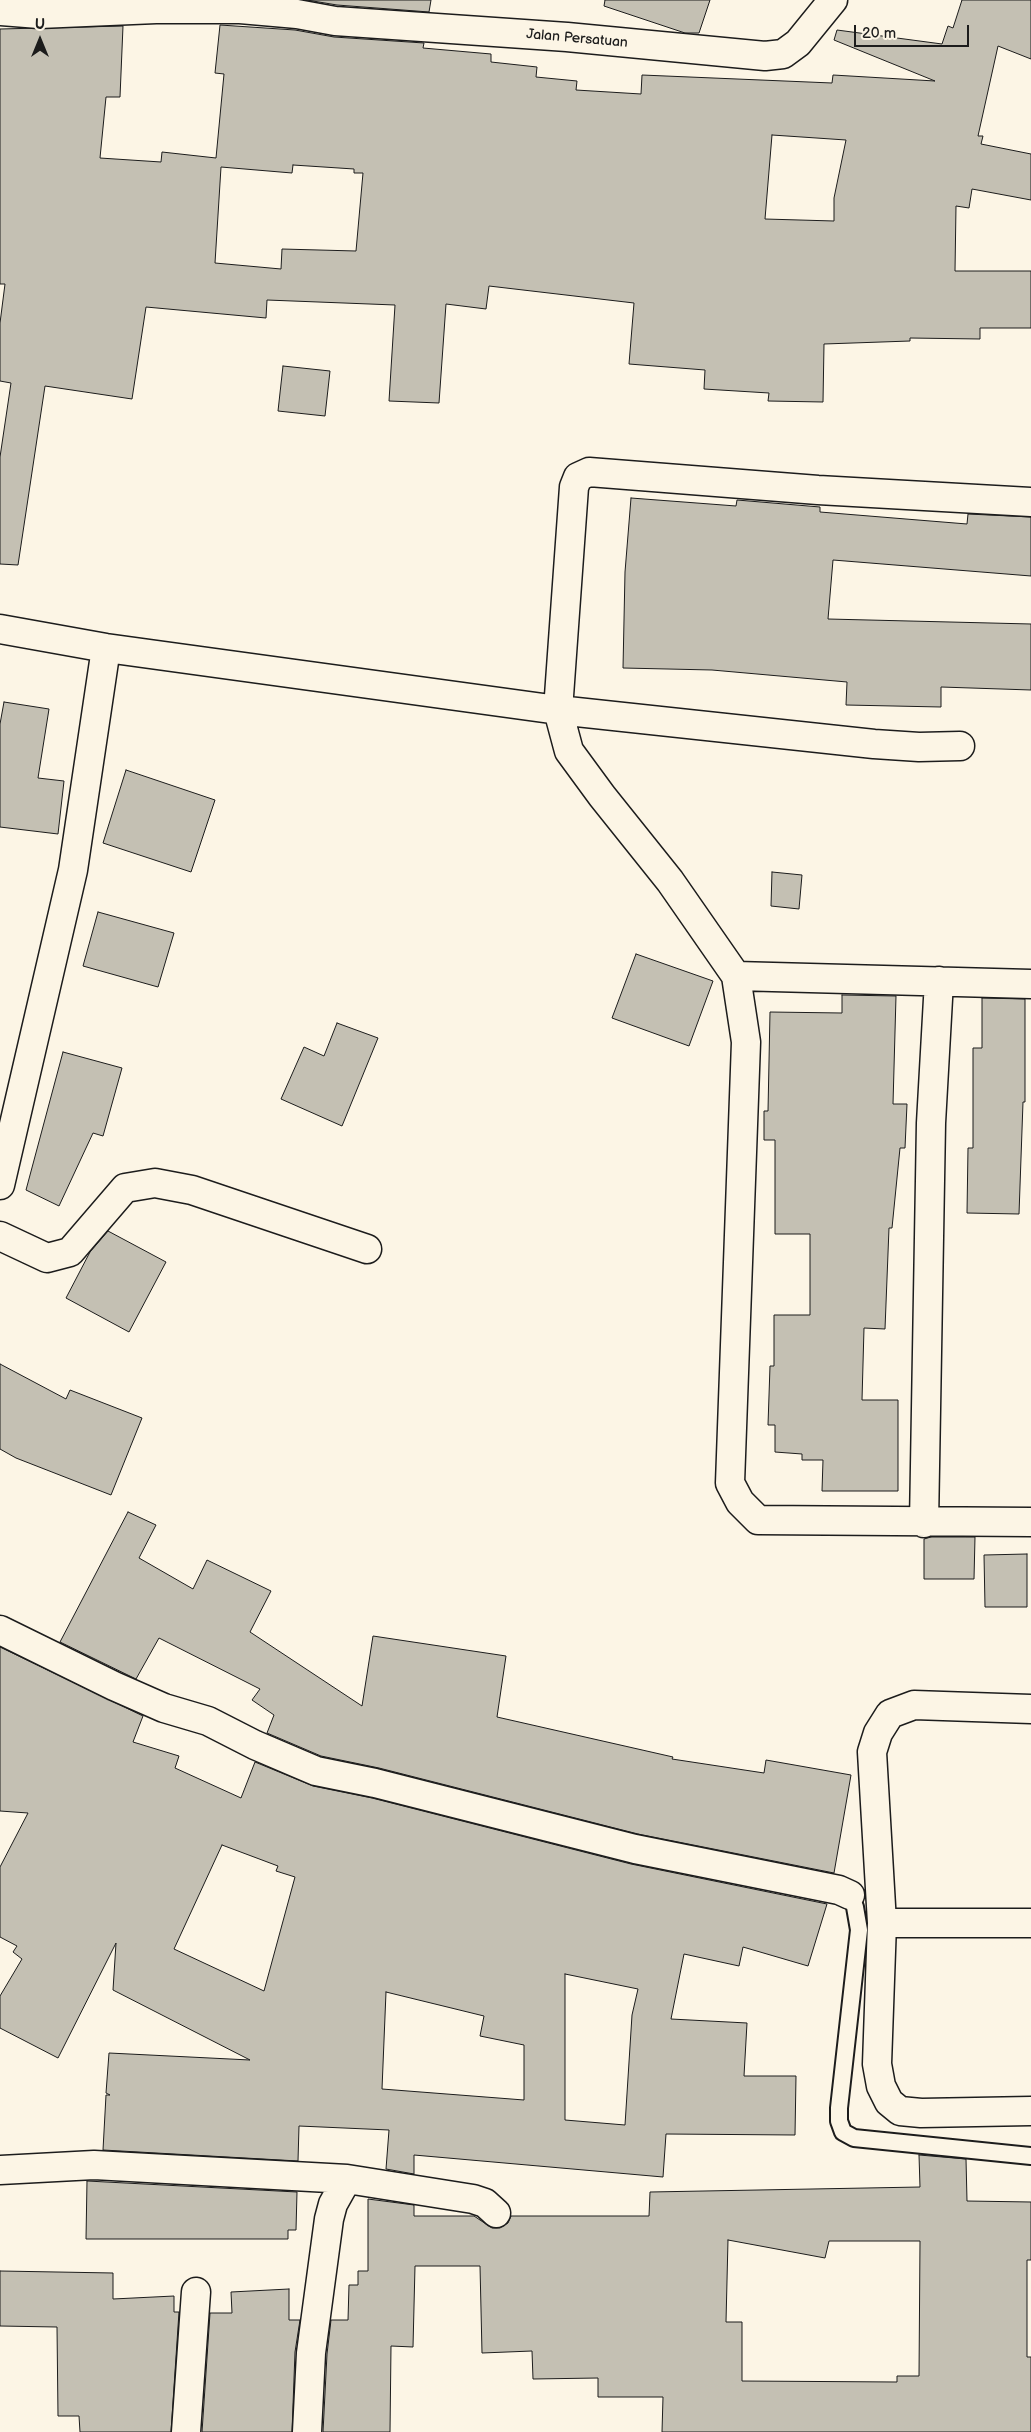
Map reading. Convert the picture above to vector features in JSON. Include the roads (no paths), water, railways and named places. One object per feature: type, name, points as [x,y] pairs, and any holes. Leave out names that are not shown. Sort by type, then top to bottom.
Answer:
[{"type":"street","name":"Jalan Persatuan","points":[[0,11],[39,14],[156,8],[240,9],[298,7],[335,21],[567,37],[765,56],[783,54],[798,43],[833,0]]},
{"type":"street","points":[[1031,502],[818,490],[589,472],[578,477],[574,487],[558,710],[569,751],[670,881],[736,976],[746,1042],[730,1483],[740,1502],[758,1520],[924,1523],[1031,1522]]},
{"type":"street","points":[[0,629],[106,648],[558,710],[874,744],[919,747],[960,746]]},
{"type":"street","points":[[0,1185],[73,870],[106,648]]},
{"type":"street","points":[[736,976],[1031,984]]},
{"type":"street","points":[[924,1523],[931,1123],[939,981]]},
{"type":"street","points":[[0,1236],[47,1258],[70,1252],[125,1188],[155,1184],[192,1190],[367,1249]]},
{"type":"street","points":[[0,1630],[114,1686],[164,1708],[208,1720],[255,1745],[316,1771],[375,1783],[635,1849],[839,1890],[850,1895]]},
{"type":"street","points":[[1031,1709],[914,1705],[890,1714],[878,1733],[872,1752],[882,1923],[877,2064],[881,2086],[890,2102],[900,2111],[920,2113],[1031,2111]]},
{"type":"street","points":[[882,1923],[1031,1923]]},
{"type":"street","points":[[0,2170],[94,2165],[347,2179],[473,2199],[485,2202],[496,2213]]},
{"type":"street","points":[[307,2432],[311,2353],[329,2219],[333,2204],[347,2179]]},
{"type":"street","points":[[186,2432],[196,2292]]},
{"type":"lane","points":[[850,1895],[855,1907],[859,1930],[839,2108],[839,2122],[842,2132],[854,2138],[1031,2156]]}]
